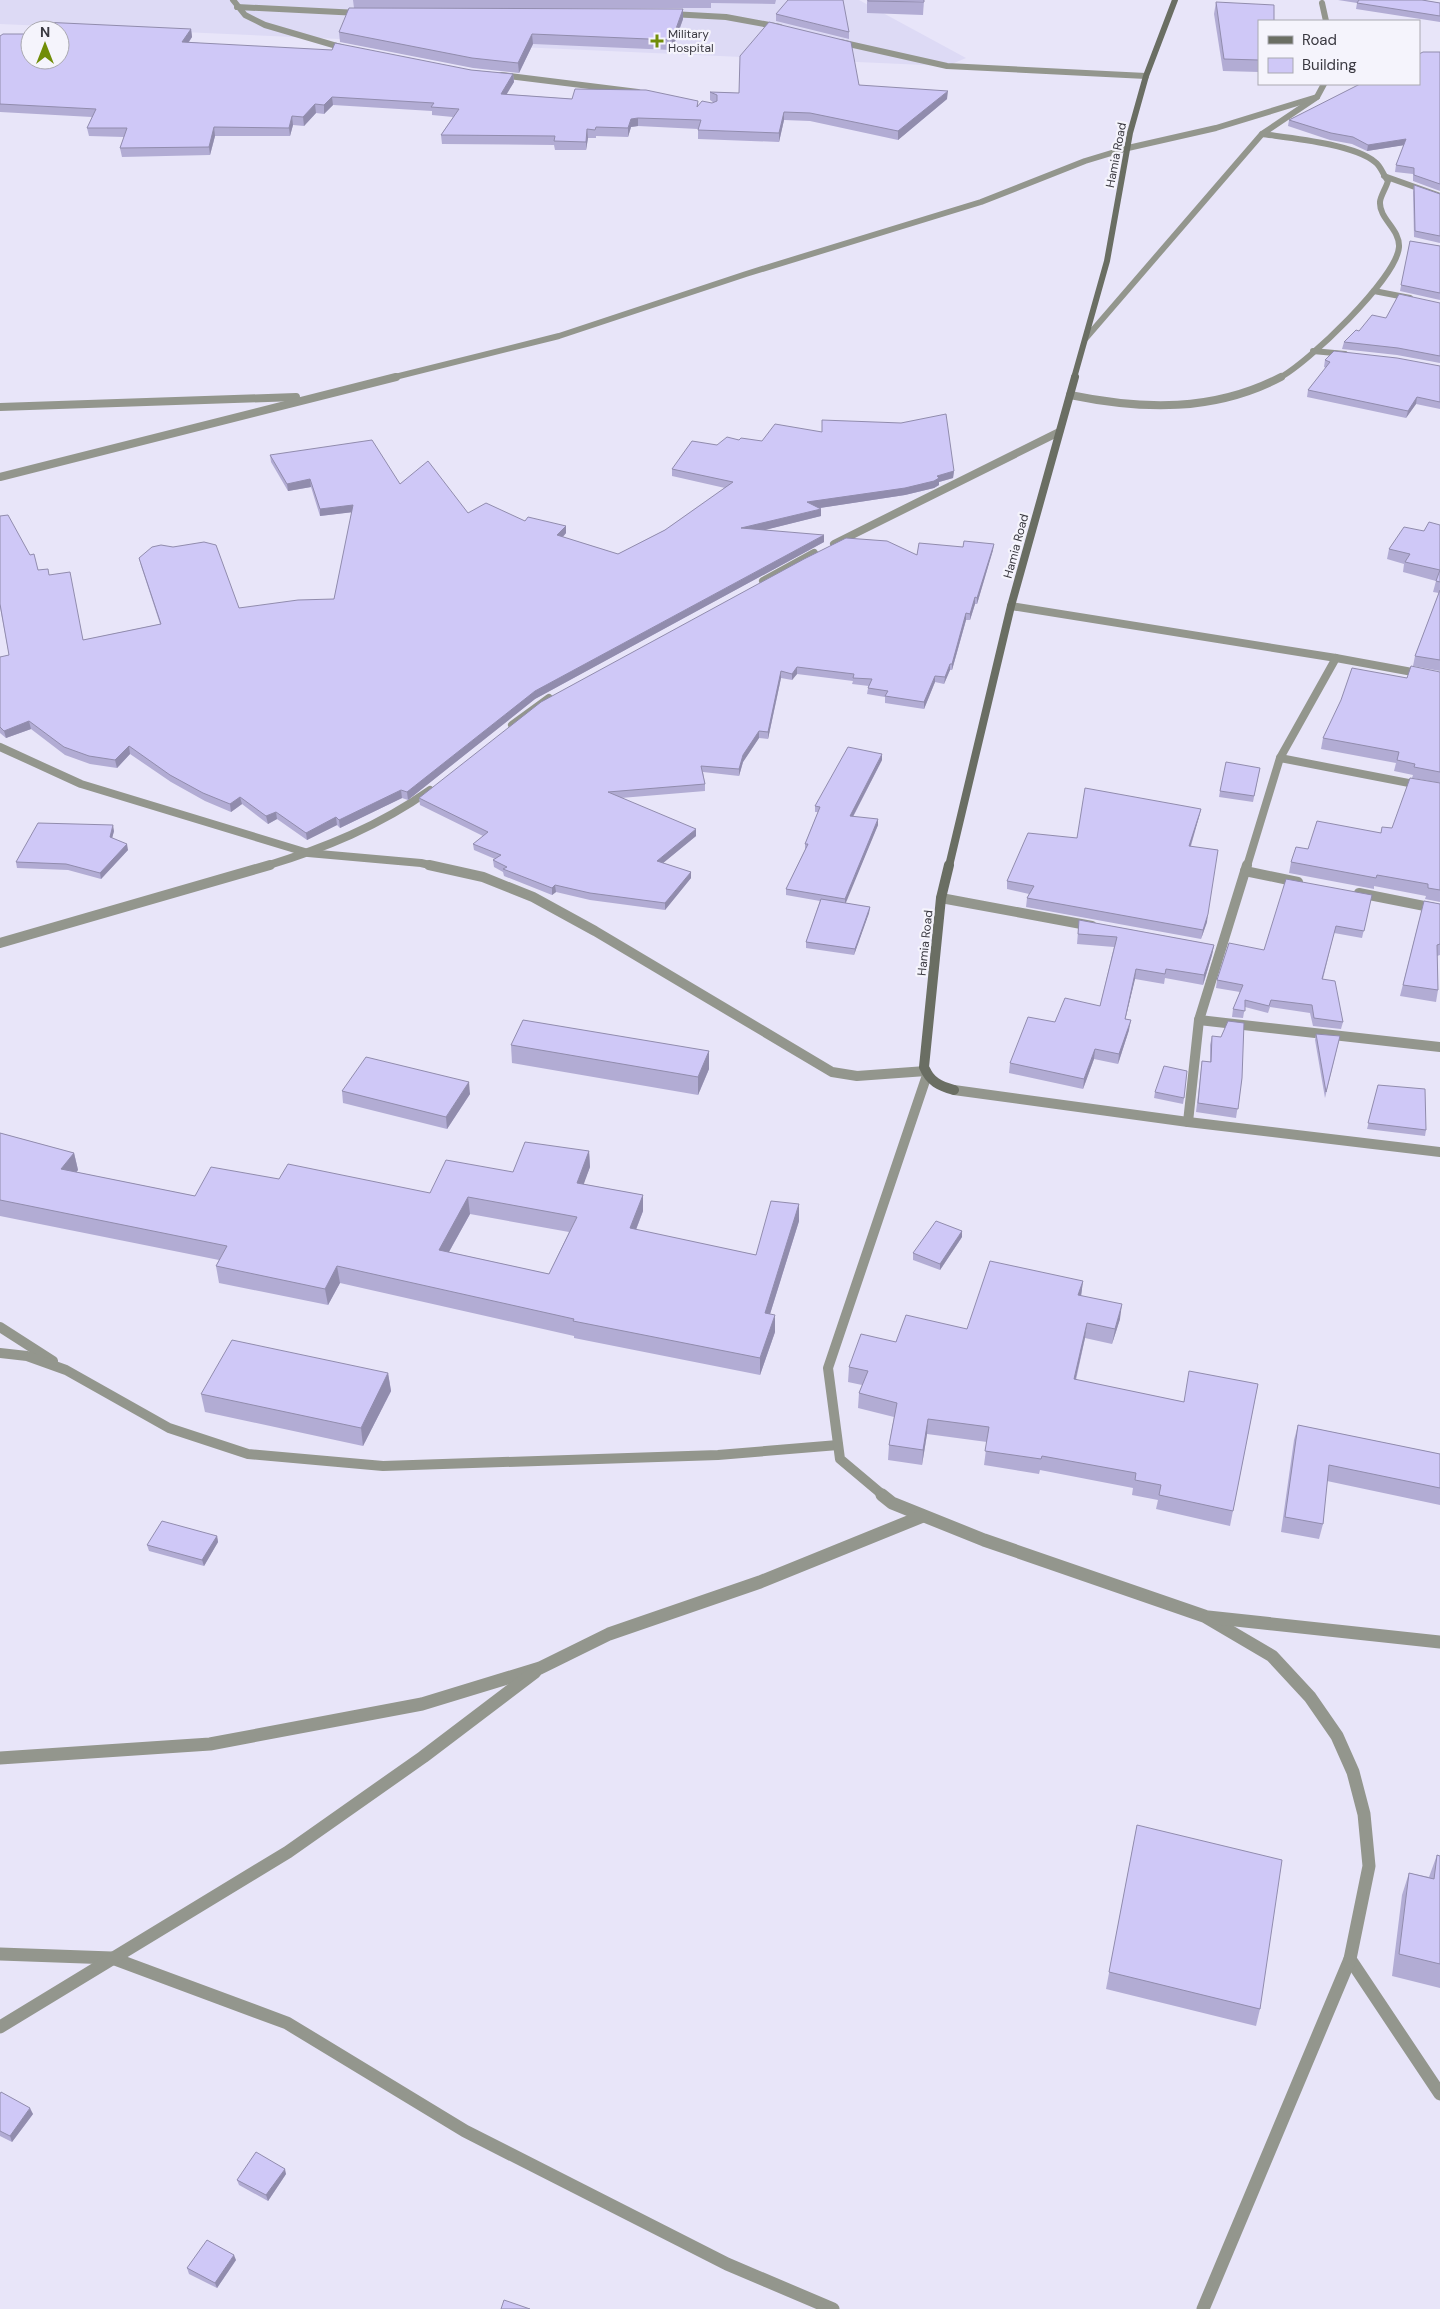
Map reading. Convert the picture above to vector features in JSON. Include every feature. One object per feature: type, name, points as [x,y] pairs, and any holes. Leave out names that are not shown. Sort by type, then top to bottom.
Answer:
[{"type":"street","points":[[233,0],[245,15],[265,24],[338,48],[357,51]]},
{"type":"street","name":"Hamia Road","points":[[926,1074],[925,1058],[941,898],[1011,606],[1107,261],[1130,133],[1146,76],[1175,0]]},
{"type":"street","points":[[1322,3],[1326,20]]},
{"type":"street","points":[[237,6],[365,13]]},
{"type":"street","points":[[668,14],[708,14],[741,18],[786,29]]},
{"type":"street","points":[[832,40],[947,66],[1146,76]]},
{"type":"street","points":[[492,75],[568,82],[645,94]]},
{"type":"street","points":[[1086,338],[1262,134],[1317,97],[1323,85]]},
{"type":"street","points":[[0,477],[559,336],[746,274],[981,202],[1085,160],[1216,128],[1317,97]]},
{"type":"street","points":[[1070,395],[1106,404],[1155,408],[1177,407],[1221,399],[1265,386],[1303,362],[1374,291],[1395,261],[1400,249],[1399,239],[1380,207],[1380,197],[1388,185],[1388,181],[1377,162],[1370,157],[1342,149],[1262,134]]},
{"type":"street","points":[[1384,176],[1440,196]]},
{"type":"street","points":[[1399,239],[1407,241]]},
{"type":"street","points":[[1374,291],[1421,301]]},
{"type":"street","points":[[1313,351],[1354,355]]},
{"type":"street","points":[[0,406],[314,397]]},
{"type":"street","points":[[828,547],[1059,432]]},
{"type":"street","points":[[759,583],[819,551]]},
{"type":"street","points":[[1011,606],[1336,658],[1440,677]]},
{"type":"street","points":[[1188,1122],[1199,1020],[1214,949],[1245,872],[1280,758],[1336,658]]},
{"type":"street","points":[[508,728],[538,704],[555,695]]},
{"type":"street","points":[[0,747],[81,784],[308,853],[421,863],[483,877],[533,897],[595,931],[832,1072],[857,1076],[926,1074]]},
{"type":"street","points":[[1280,758],[1440,789]]},
{"type":"street","points":[[0,944],[308,853],[365,831],[411,805],[441,781]]},
{"type":"street","points":[[1245,872],[1304,883]]},
{"type":"street","points":[[1352,892],[1440,909]]},
{"type":"street","points":[[941,898],[1104,928]]},
{"type":"street","points":[[1199,1020],[1440,1047]]},
{"type":"street","points":[[926,1074],[934,1084],[954,1090],[1188,1122],[1440,1152]]},
{"type":"street","points":[[926,1074],[828,1368],[840,1458],[892,1503],[984,1540],[1204,1616],[1272,1656],[1310,1697],[1338,1736],[1353,1772],[1364,1814],[1369,1866],[1350,1960],[1203,2309]]},
{"type":"street","points":[[0,1327],[66,1370],[169,1428],[248,1454],[383,1466],[718,1455],[838,1445]]},
{"type":"street","points":[[0,1352],[26,1356],[66,1370]]},
{"type":"street","points":[[0,1758],[210,1744],[422,1704],[540,1668],[609,1634],[760,1582],[923,1516]]},
{"type":"street","points":[[1204,1616],[1440,1642]]},
{"type":"street","points":[[0,2027],[288,1852],[423,1757],[540,1668]]},
{"type":"street","points":[[0,1954],[112,1958],[287,2023],[465,2131],[727,2264],[833,2309]]},
{"type":"street","points":[[1350,1960],[1440,2094]]},
{"type":"shaded area","name":"Military Hospital","points":[[0,0],[859,0],[966,58],[947,66],[70,27],[70,20],[20,20],[20,25],[0,24]]},
{"type":"building","points":[[788,0],[843,0],[849,32],[776,14]]},
{"type":"building","points":[[924,0],[924,2],[868,1]]},
{"type":"building","points":[[1359,0],[1422,0],[1440,3],[1440,16],[1357,3]]},
{"type":"building","points":[[1216,2],[1274,5],[1274,20],[1258,20],[1258,60],[1224,59]]},
{"type":"building","points":[[349,8],[683,9],[672,40],[532,34],[518,63],[472,58],[339,32]]},
{"type":"building","points":[[769,22],[851,42],[859,85],[948,91],[898,131],[810,113],[784,112],[779,133],[698,130],[701,120],[638,118],[631,119],[628,128],[596,127],[595,130],[587,129],[586,142],[554,141],[555,136],[441,135],[459,109],[431,107],[434,103],[332,97],[324,105],[315,104],[303,117],[292,116],[289,128],[214,127],[209,147],[120,148],[127,128],[87,128],[96,109],[0,104],[0,36],[3,34],[20,34],[20,70],[70,70],[70,23],[191,29],[182,42],[332,50],[335,43],[471,70],[513,74],[501,94],[572,99],[575,89],[646,90],[698,101],[697,107],[702,101],[712,103],[717,101],[717,95],[710,92],[739,93],[740,56]]},
{"type":"building","points":[[1440,52],[1440,184],[1414,175],[1414,168],[1396,165],[1406,139],[1368,145],[1353,137],[1331,133],[1289,120],[1358,85],[1420,85],[1420,54]]},
{"type":"building","points":[[1414,185],[1440,194],[1440,236],[1415,231]]},
{"type":"building","points":[[1410,241],[1440,246],[1440,293],[1401,285]]},
{"type":"building","points":[[1399,294],[1440,303],[1440,356],[1398,348],[1344,342],[1356,330],[1359,331],[1372,315],[1386,318]]},
{"type":"building","points":[[1334,351],[1397,358],[1440,366],[1440,402],[1417,397],[1408,411],[1308,390],[1330,362],[1325,360]]},
{"type":"building","points":[[946,414],[954,471],[937,476],[939,478],[934,481],[905,488],[807,502],[821,509],[741,528],[824,535],[535,691],[407,792],[401,790],[339,820],[336,817],[306,833],[276,812],[266,816],[240,797],[230,804],[203,793],[170,775],[129,746],[115,760],[89,756],[64,747],[29,721],[4,731],[0,727],[0,657],[9,655],[0,604],[0,516],[8,515],[30,555],[34,554],[38,570],[48,569],[49,575],[70,572],[83,640],[161,624],[139,558],[152,547],[161,545],[173,547],[204,542],[216,545],[239,608],[298,600],[334,599],[353,505],[320,509],[310,479],[287,484],[270,455],[372,440],[400,484],[428,461],[468,513],[486,503],[525,521],[528,517],[566,526],[557,535],[618,554],[665,530],[733,482],[672,469],[692,441],[717,445],[727,437],[739,440],[741,438],[762,441],[775,424],[822,432],[822,420],[901,423]]},
{"type":"building","points":[[1429,522],[1440,525],[1440,570],[1405,562],[1410,554],[1389,549],[1404,527],[1424,531]]},
{"type":"building","points":[[846,538],[887,541],[917,555],[919,543],[963,547],[964,541],[994,544],[977,598],[975,597],[970,614],[966,613],[952,664],[950,664],[945,677],[935,676],[924,702],[885,696],[888,691],[868,688],[872,679],[853,678],[854,674],[797,667],[792,674],[781,671],[768,732],[759,731],[743,755],[739,769],[701,766],[705,784],[608,792],[696,829],[657,861],[691,872],[665,903],[590,893],[555,885],[552,888],[503,869],[507,867],[493,860],[501,855],[473,844],[488,832],[419,798],[541,702]]},
{"type":"building","points":[[1440,570],[1440,582],[1436,581]]},
{"type":"building","points":[[1440,590],[1440,660],[1415,656]]},
{"type":"building","points":[[1411,666],[1440,672],[1440,772],[1414,767],[1415,764],[1397,760],[1399,752],[1323,738],[1341,700],[1352,668],[1407,678]]},
{"type":"building","points":[[848,747],[882,754],[850,816],[878,819],[845,899],[786,889],[808,844],[805,844],[820,807],[815,806]]},
{"type":"building","points":[[1226,762],[1260,768],[1254,796],[1220,791]]},
{"type":"building","points":[[1410,778],[1440,783],[1440,890],[1428,888],[1428,884],[1377,875],[1376,878],[1291,862],[1296,847],[1308,849],[1317,821],[1381,833],[1382,827],[1392,828]]},
{"type":"building","points":[[1085,788],[1201,809],[1189,846],[1218,850],[1208,914],[1203,930],[1027,898],[1034,886],[1007,881],[1028,833],[1077,838]]},
{"type":"building","points":[[38,823],[113,825],[110,837],[127,844],[100,873],[66,864],[16,862]]},
{"type":"building","points":[[1286,879],[1372,895],[1364,931],[1336,926],[1322,979],[1335,981],[1343,1022],[1314,1018],[1312,1005],[1271,1000],[1269,1006],[1245,1000],[1245,1011],[1233,1009],[1243,985],[1217,980],[1229,943],[1264,950]]},
{"type":"building","points":[[821,899],[870,907],[855,949],[806,942]]},
{"type":"building","points":[[1424,901],[1440,904],[1440,944],[1437,945],[1438,990],[1403,985]]},
{"type":"building","points":[[1079,920],[1214,945],[1204,975],[1166,969],[1165,974],[1136,969],[1125,1019],[1131,1020],[1119,1054],[1095,1049],[1084,1079],[1010,1063],[1028,1017],[1055,1022],[1065,998],[1100,1006],[1117,937],[1078,934]]},
{"type":"building","points":[[523,1020],[709,1051],[698,1077],[511,1045]]},
{"type":"building","points":[[1228,1021],[1244,1023],[1242,1078],[1238,1109],[1198,1103],[1202,1061],[1211,1062],[1212,1036],[1221,1037]]},
{"type":"building","points":[[1316,1034],[1340,1036],[1326,1092]]},
{"type":"building","points":[[366,1057],[469,1082],[446,1117],[342,1091]]},
{"type":"building","points":[[1164,1066],[1187,1071],[1184,1098],[1155,1092]]},
{"type":"building","points":[[1378,1085],[1425,1089],[1426,1130],[1368,1123]]},
{"type":"building","points":[[0,1133],[74,1153],[61,1169],[195,1196],[211,1167],[279,1179],[288,1164],[430,1193],[446,1160],[513,1172],[525,1142],[589,1151],[577,1183],[643,1195],[630,1228],[756,1255],[771,1201],[799,1204],[765,1313],[775,1315],[760,1358],[573,1321],[574,1319],[337,1266],[325,1289],[216,1266],[227,1246],[0,1200]],"holes":[[[468,1197],[577,1217],[549,1274],[439,1250]]]},
{"type":"building","points":[[936,1221],[962,1231],[940,1264],[913,1253]]},
{"type":"building","points":[[990,1261],[1083,1281],[1078,1295],[1122,1304],[1115,1329],[1087,1323],[1074,1379],[1184,1402],[1189,1371],[1258,1384],[1233,1511],[1159,1495],[1161,1485],[1135,1480],[1136,1473],[1042,1456],[1041,1459],[985,1451],[989,1427],[928,1419],[923,1450],[889,1445],[897,1403],[859,1393],[868,1371],[849,1367],[861,1334],[896,1342],[906,1315],[967,1329]]},
{"type":"building","points":[[232,1340],[388,1373],[361,1428],[201,1394]]},
{"type":"building","points":[[1298,1425],[1440,1454],[1440,1488],[1329,1465],[1323,1524],[1285,1517]]},
{"type":"building","points":[[162,1521],[217,1536],[202,1560],[147,1545]]},
{"type":"building","points":[[1137,1825],[1282,1860],[1260,2009],[1109,1972]]},
{"type":"building","points":[[1437,1855],[1440,1856],[1440,1964],[1399,1954],[1409,1873],[1434,1879]]},
{"type":"building","points":[[1,2092],[30,2108],[10,2136],[0,2131]]},
{"type":"building","points":[[256,2152],[285,2169],[266,2195],[237,2180]]},
{"type":"building","points":[[207,2240],[234,2255],[215,2283],[187,2268]]},
{"type":"building","points":[[504,2300],[530,2309],[501,2309]]},
{"type":"place","name":"Military Hospital","points":[[657,41]]}]
